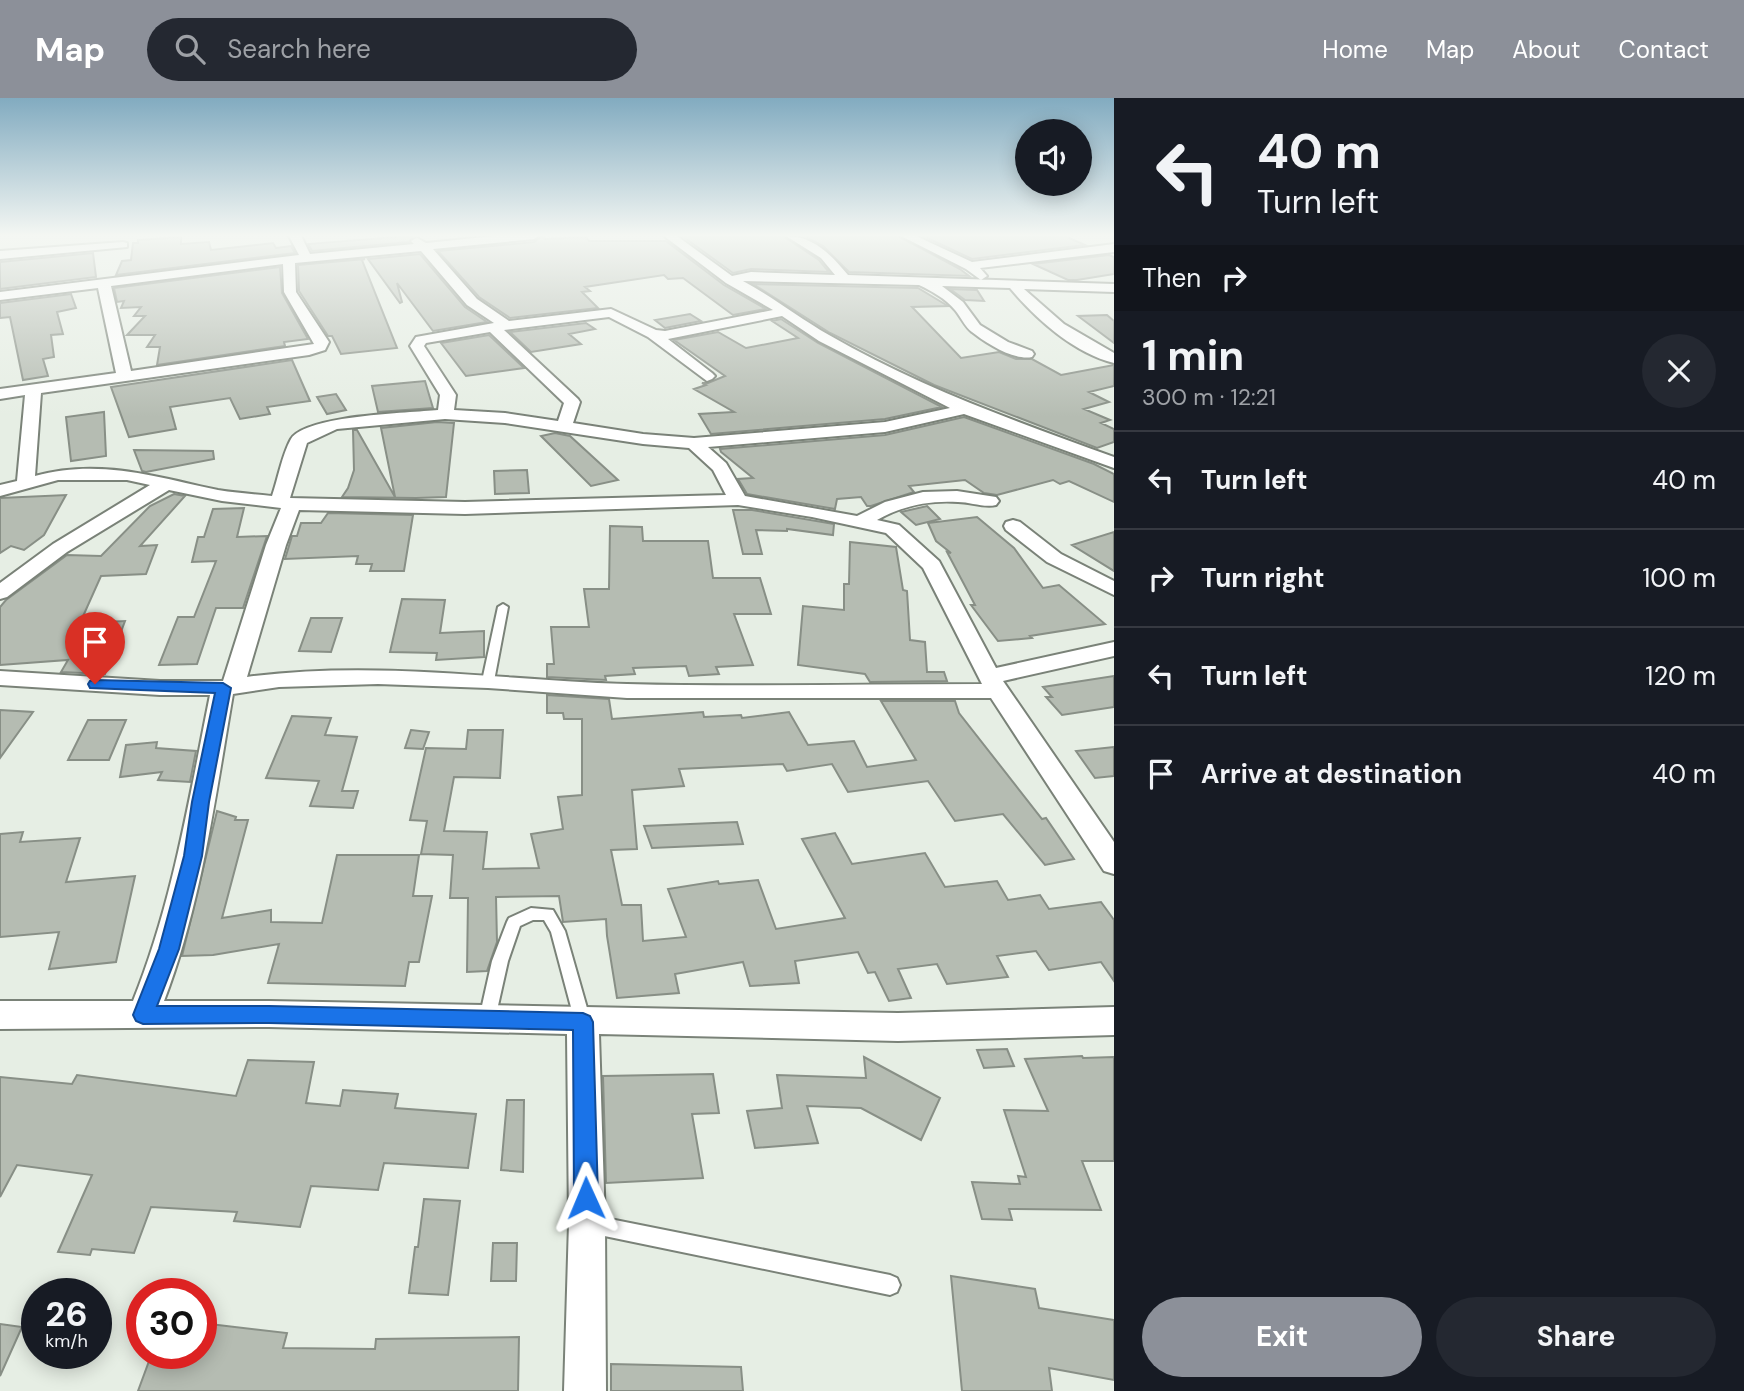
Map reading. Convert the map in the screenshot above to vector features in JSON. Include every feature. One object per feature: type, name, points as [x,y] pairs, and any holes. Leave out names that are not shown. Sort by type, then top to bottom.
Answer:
[{"type":"street","points":[[106,296],[125,377]]},
{"type":"street","points":[[0,394],[309,351],[320,347],[322,342],[293,296]]},
{"type":"street","points":[[467,296],[500,326],[572,402],[564,427]]},
{"type":"street","points":[[762,296],[824,338],[965,409],[1114,463]]},
{"type":"street","points":[[947,296],[958,305],[975,328],[992,340],[1027,354]]},
{"type":"street","points":[[1024,296],[1039,313],[1093,349],[1114,359]]},
{"type":"street","points":[[653,334],[665,335],[715,327],[783,312]]},
{"type":"street","points":[[445,414],[448,395],[417,346],[421,340],[500,326],[611,313],[653,334],[707,376]]},
{"type":"street","points":[[24,485],[31,440],[33,390]]},
{"type":"street","points":[[143,1015],[169,949],[193,856],[201,802],[228,688],[276,545],[299,440],[316,430],[336,425],[445,414],[505,418],[643,439],[694,443],[885,427],[965,409]]},
{"type":"street","points":[[694,443],[720,467],[738,500]]},
{"type":"street","points":[[1097,456],[1114,449]]},
{"type":"street","points":[[0,491],[57,475],[91,473],[127,475],[222,496],[286,502],[465,508],[738,500],[861,521],[892,529],[932,565],[994,684],[1114,864]]},
{"type":"street","points":[[0,593],[60,548],[167,483]]},
{"type":"street","points":[[861,521],[880,508],[926,496],[971,496],[990,501]]},
{"type":"street","points":[[1013,526],[1054,558],[1114,589]]},
{"type":"street","points":[[0,678],[160,688],[228,688],[316,679],[488,681],[628,691],[994,684],[1114,649]]},
{"type":"street","points":[[0,1015],[269,1014],[898,1027],[1114,1021]]},
{"type":"street","points":[[583,1022],[587,1223],[585,1391]]},
{"type":"lane","points":[[488,681],[503,607]]},
{"type":"lane","points":[[487,1019],[500,961],[514,922],[531,914],[548,914],[558,931],[583,1022]]},
{"type":"lane","points":[[587,1223],[890,1285]]},
{"type":"building","points":[[72,296],[76,308],[57,312],[63,334],[51,335],[54,357],[43,359],[48,376],[23,380],[10,317],[0,318],[0,303]]},
{"type":"building","points":[[116,296],[284,296],[308,339],[284,342],[285,346],[157,365],[160,347],[147,347],[155,335],[127,335],[145,316],[134,316],[141,307],[121,308],[124,301],[117,302]]},
{"type":"building","points":[[302,296],[376,296],[397,348],[341,354],[332,336],[328,336]]},
{"type":"building","points":[[407,296],[456,296],[465,307],[487,322],[433,331]]},
{"type":"building","points":[[586,296],[598,308],[510,318],[479,297]]},
{"type":"building","points":[[708,296],[744,296],[766,309],[733,315]]},
{"type":"building","points":[[772,296],[932,296],[948,306],[912,307],[961,358],[999,352],[1016,359],[1032,359],[1061,375],[1114,365],[1114,386],[1089,392],[1109,402],[1084,409],[1110,420],[1101,423],[1114,429],[1114,442],[1097,448],[934,385],[830,333]]},
{"type":"building","points":[[960,296],[981,296],[984,301],[965,300]]},
{"type":"building","points":[[690,314],[701,321],[665,328],[655,320]]},
{"type":"building","points":[[1107,315],[1114,321],[1114,343],[1078,316]]},
{"type":"building","points":[[781,319],[818,343],[942,407],[885,419],[711,434],[699,414],[734,412],[694,389],[706,385],[702,383],[725,376],[674,340],[718,332],[746,348],[798,338],[772,321]]},
{"type":"building","points":[[586,323],[595,329],[569,334],[581,344],[531,352],[510,332]]},
{"type":"building","points":[[489,335],[524,368],[466,376],[441,343]]},
{"type":"building","points":[[292,360],[310,401],[267,407],[270,414],[240,419],[230,398],[170,407],[176,429],[129,437],[111,387]]},
{"type":"building","points":[[425,381],[433,408],[378,412],[372,386]]},
{"type":"building","points":[[336,394],[346,410],[327,414],[317,397]]},
{"type":"building","points":[[104,412],[106,456],[71,461],[66,417]]},
{"type":"building","points":[[964,417],[1094,464],[1114,474],[1114,502],[1069,481],[1060,484],[1053,480],[997,495],[984,493],[965,480],[909,486],[914,492],[871,506],[867,506],[861,497],[837,499],[835,509],[747,494],[738,479],[753,478],[720,449],[885,435]]},
{"type":"building","points":[[437,422],[454,423],[446,497],[416,498],[342,497],[354,470],[353,430],[357,430],[395,497],[381,428]]},
{"type":"building","points":[[555,433],[570,436],[618,480],[591,486],[541,436]]},
{"type":"building","points":[[134,450],[213,451],[214,459],[146,472],[142,471]]},
{"type":"building","points":[[527,470],[529,493],[495,494],[494,471]]},
{"type":"building","points":[[174,494],[185,496],[140,546],[157,545],[146,574],[101,576],[80,623],[125,621],[105,674],[61,672],[68,660],[0,665],[0,607],[6,600],[67,555],[101,556],[150,506]]},
{"type":"building","points":[[66,495],[44,535],[24,550],[11,546],[0,553],[0,498]]},
{"type":"building","points":[[927,506],[940,519],[916,525],[901,512]]},
{"type":"building","points":[[244,508],[237,537],[267,536],[243,608],[216,608],[197,664],[159,665],[178,617],[194,617],[216,561],[192,562],[198,537],[204,537],[213,509]]},
{"type":"building","points":[[733,510],[752,510],[834,524],[833,535],[787,529],[756,530],[762,554],[743,554]]},
{"type":"building","points":[[328,513],[413,515],[404,571],[370,571],[372,564],[356,564],[358,556],[285,559],[292,536],[297,536],[301,523],[321,523]]},
{"type":"building","points":[[977,517],[1014,548],[1043,588],[1059,585],[1105,624],[1030,636],[1032,638],[998,641],[971,605],[975,605],[947,552],[951,553],[936,541],[928,523]]},
{"type":"building","points":[[610,526],[642,527],[643,541],[708,541],[713,578],[760,578],[771,614],[734,614],[753,665],[716,667],[719,674],[689,676],[686,666],[633,668],[635,674],[605,676],[606,680],[547,677],[547,664],[554,664],[551,627],[589,627],[584,589],[609,589]]},
{"type":"building","points":[[1114,532],[1114,571],[1072,545]]},
{"type":"building","points":[[850,542],[896,547],[903,590],[907,591],[910,640],[925,642],[927,672],[944,672],[947,681],[870,682],[865,674],[798,665],[803,606],[844,610],[844,584],[849,584]]},
{"type":"building","points":[[402,599],[445,600],[440,633],[484,631],[484,657],[436,660],[437,653],[390,652]]},
{"type":"building","points":[[311,618],[342,618],[331,652],[299,651]]},
{"type":"building","points":[[1114,676],[1114,707],[1062,715],[1046,697],[1052,697],[1043,687]]},
{"type":"building","points":[[547,695],[609,699],[612,719],[703,712],[704,717],[741,715],[742,718],[789,712],[808,745],[854,741],[867,767],[916,760],[881,701],[955,701],[959,713],[1042,819],[1046,818],[1074,859],[1045,865],[1003,814],[955,821],[928,781],[848,792],[832,764],[787,771],[783,764],[679,769],[684,786],[632,790],[637,849],[611,850],[622,905],[641,905],[643,941],[686,937],[668,889],[718,881],[719,884],[758,880],[776,929],[845,918],[802,839],[835,833],[852,864],[925,853],[945,887],[997,881],[1008,900],[1040,895],[1049,909],[1101,902],[1114,920],[1114,981],[1101,962],[1049,970],[1036,951],[997,956],[1008,977],[947,984],[937,964],[898,969],[911,998],[889,1001],[875,972],[868,973],[858,952],[795,961],[799,983],[750,986],[743,962],[675,974],[679,993],[617,998],[606,919],[563,922],[559,896],[496,897],[497,942],[487,971],[467,972],[468,898],[450,898],[453,855],[421,854],[427,821],[410,820],[426,748],[466,749],[468,730],[503,730],[500,778],[454,777],[444,831],[487,832],[483,869],[539,868],[531,834],[563,829],[558,797],[582,795],[582,719],[564,719],[563,713],[547,713]]},
{"type":"building","points":[[0,710],[33,712],[0,758]]},
{"type":"building","points":[[292,716],[331,718],[325,735],[357,737],[342,791],[358,791],[353,808],[310,806],[319,781],[266,778]]},
{"type":"building","points":[[88,720],[126,720],[109,760],[68,760]]},
{"type":"building","points":[[411,730],[429,732],[423,749],[405,748]]},
{"type":"building","points":[[157,742],[156,748],[196,751],[190,782],[158,780],[162,772],[120,777],[126,745]]},
{"type":"building","points":[[1114,747],[1114,776],[1095,778],[1076,751]]},
{"type":"building","points":[[217,811],[236,817],[235,820],[248,820],[222,918],[271,910],[271,922],[322,923],[337,855],[419,855],[413,896],[432,896],[419,962],[409,962],[405,986],[268,983],[279,944],[213,955],[182,956]]},
{"type":"building","points":[[737,822],[743,844],[652,848],[644,826]]},
{"type":"building","points":[[23,832],[20,842],[80,838],[66,882],[135,876],[116,962],[49,969],[59,932],[0,937],[0,834]]},
{"type":"building","points":[[1007,1049],[1014,1066],[984,1068],[977,1050]]},
{"type":"building","points":[[864,1057],[940,1098],[921,1140],[861,1108],[807,1106],[818,1143],[755,1148],[747,1111],[782,1108],[777,1075],[866,1078]]},
{"type":"building","points":[[1114,1057],[1114,1161],[1082,1161],[1101,1210],[1009,1209],[1012,1220],[982,1219],[972,1182],[1020,1184],[1018,1176],[1026,1177],[1004,1110],[1048,1111],[1025,1059]]},
{"type":"building","points":[[248,1060],[314,1062],[306,1103],[340,1106],[343,1090],[398,1094],[395,1108],[476,1114],[468,1168],[384,1163],[378,1190],[311,1186],[300,1227],[234,1221],[237,1212],[151,1207],[134,1253],[92,1249],[90,1255],[58,1252],[92,1175],[17,1165],[0,1197],[0,1077],[72,1084],[77,1075],[236,1096]]},
{"type":"building","points":[[713,1074],[719,1113],[692,1114],[703,1178],[606,1183],[603,1076]]},
{"type":"building","points":[[507,1100],[524,1100],[523,1172],[501,1170]]},
{"type":"building","points":[[424,1199],[460,1201],[448,1295],[409,1293]]},
{"type":"building","points":[[493,1243],[517,1243],[516,1281],[491,1281]]},
{"type":"building","points":[[951,1276],[1035,1289],[1039,1308],[1114,1320],[1114,1380],[1049,1368],[1052,1391],[962,1391]]},
{"type":"building","points":[[0,1324],[21,1327],[21,1329],[0,1376]]},
{"type":"building","points":[[217,1325],[287,1333],[283,1348],[375,1349],[376,1339],[519,1337],[518,1391],[138,1391],[146,1369],[217,1369]]},
{"type":"building","points":[[611,1364],[741,1367],[743,1391],[611,1391]]},
{"type":"route","points":[[95,684],[223,688],[193,856],[169,949],[143,1015],[269,1014],[583,1022],[586,1198]]}]
